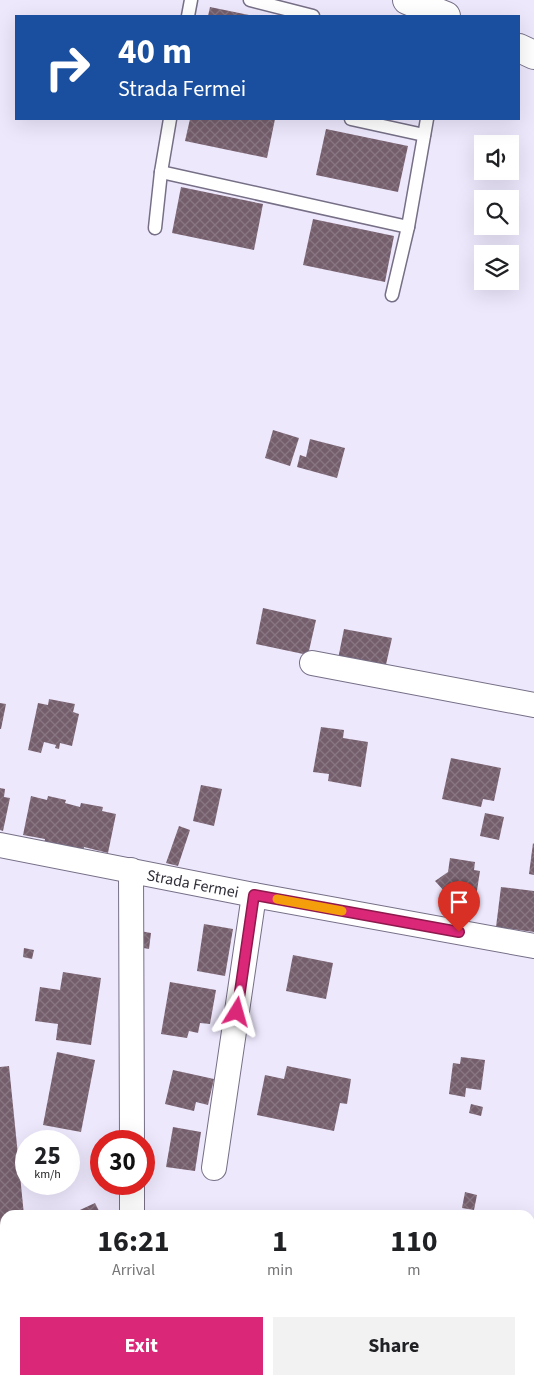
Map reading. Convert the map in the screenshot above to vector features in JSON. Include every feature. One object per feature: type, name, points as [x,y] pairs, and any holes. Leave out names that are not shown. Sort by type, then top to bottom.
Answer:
[{"type":"street","points":[[407,0],[444,15]]},
{"type":"street","points":[[520,48],[534,55]]},
{"type":"street","points":[[312,663],[534,704]]},
{"type":"street","name":"Strada Fermei","points":[[0,845],[254,895],[534,946]]},
{"type":"street","points":[[131,870],[132,1130]]},
{"type":"street","points":[[214,1168],[254,895]]},
{"type":"street","points":[[132,1195],[132,1210]]},
{"type":"lane","points":[[188,15],[191,0]]},
{"type":"lane","points":[[250,0],[309,15]]},
{"type":"lane","points":[[155,228],[161,172],[170,120]]},
{"type":"lane","points":[[355,120],[424,136]]},
{"type":"lane","points":[[392,295],[408,227],[427,120]]},
{"type":"lane","points":[[161,172],[408,227]]},
{"type":"building","points":[[210,7],[249,15],[208,15]]},
{"type":"building","points":[[190,120],[275,120],[267,158],[185,141]]},
{"type":"building","points":[[326,129],[408,146],[398,192],[316,175]]},
{"type":"building","points":[[181,187],[263,204],[254,250],[172,233]]},
{"type":"building","points":[[313,219],[394,236],[385,282],[303,265]]},
{"type":"building","points":[[273,430],[299,438],[290,466],[265,458]]},
{"type":"building","points":[[310,439],[345,448],[337,478],[297,467],[300,455],[306,457]]},
{"type":"building","points":[[263,608],[316,620],[308,655],[256,644]]},
{"type":"building","points":[[344,629],[392,638],[385,669],[338,659]]},
{"type":"building","points":[[49,699],[75,704],[73,712],[79,714],[72,746],[60,743],[59,749],[55,748],[56,745],[44,742],[41,753],[28,750],[38,703],[48,705]]},
{"type":"building","points":[[0,703],[6,704],[1,729],[0,729]]},
{"type":"building","points":[[321,727],[344,730],[343,738],[368,742],[361,787],[328,781],[329,774],[313,772]]},
{"type":"building","points":[[451,758],[501,768],[494,801],[483,799],[481,807],[442,799]]},
{"type":"building","points":[[201,785],[222,789],[214,826],[193,821]]},
{"type":"building","points":[[0,788],[5,789],[4,797],[10,798],[3,831],[0,830]]},
{"type":"building","points":[[31,796],[47,800],[48,796],[66,800],[65,803],[80,807],[81,803],[103,807],[102,811],[116,814],[108,853],[84,847],[83,853],[44,844],[45,839],[23,835]]},
{"type":"building","points":[[485,813],[504,817],[499,840],[480,836]]},
{"type":"building","points":[[179,826],[190,830],[178,866],[166,863]]},
{"type":"building","points":[[534,844],[534,875],[529,874]]},
{"type":"building","points":[[450,858],[475,862],[474,870],[480,871],[474,910],[443,905],[445,892],[435,881],[448,872]]},
{"type":"building","points":[[501,887],[534,891],[534,932],[496,927]]},
{"type":"building","points":[[204,924],[233,929],[225,976],[197,971]]},
{"type":"building","points":[[140,931],[151,933],[149,949],[138,947]]},
{"type":"building","points":[[24,948],[34,950],[32,959],[23,957]]},
{"type":"building","points":[[293,955],[333,963],[326,999],[286,991]]},
{"type":"building","points":[[63,972],[101,978],[91,1045],[56,1040],[58,1024],[35,1021],[40,987],[60,990]]},
{"type":"building","points":[[170,982],[216,990],[210,1024],[200,1023],[198,1033],[189,1031],[187,1038],[161,1034]]},
{"type":"building","points":[[57,1052],[95,1060],[81,1132],[80,1130],[43,1125]]},
{"type":"building","points":[[461,1057],[485,1060],[481,1090],[466,1088],[465,1097],[449,1094],[453,1063],[460,1064]]},
{"type":"building","points":[[9,1066],[15,1130],[15,1195],[22,1195],[23,1210],[0,1210],[0,1067]]},
{"type":"building","points":[[287,1066],[351,1079],[347,1104],[340,1103],[334,1131],[257,1115],[265,1075],[284,1079]]},
{"type":"building","points":[[173,1070],[214,1079],[208,1105],[196,1102],[194,1111],[165,1104]]},
{"type":"building","points":[[471,1104],[483,1107],[481,1116],[469,1113]]},
{"type":"building","points":[[173,1127],[201,1132],[195,1171],[166,1167]]},
{"type":"building","points":[[465,1192],[477,1195],[474,1210],[462,1208]]},
{"type":"building","points":[[95,1203],[98,1210],[80,1210]]},
{"type":"slow traffic","points":[[277,899],[342,911]]},
{"type":"route","points":[[237,1012],[254,895],[459,932]]}]
